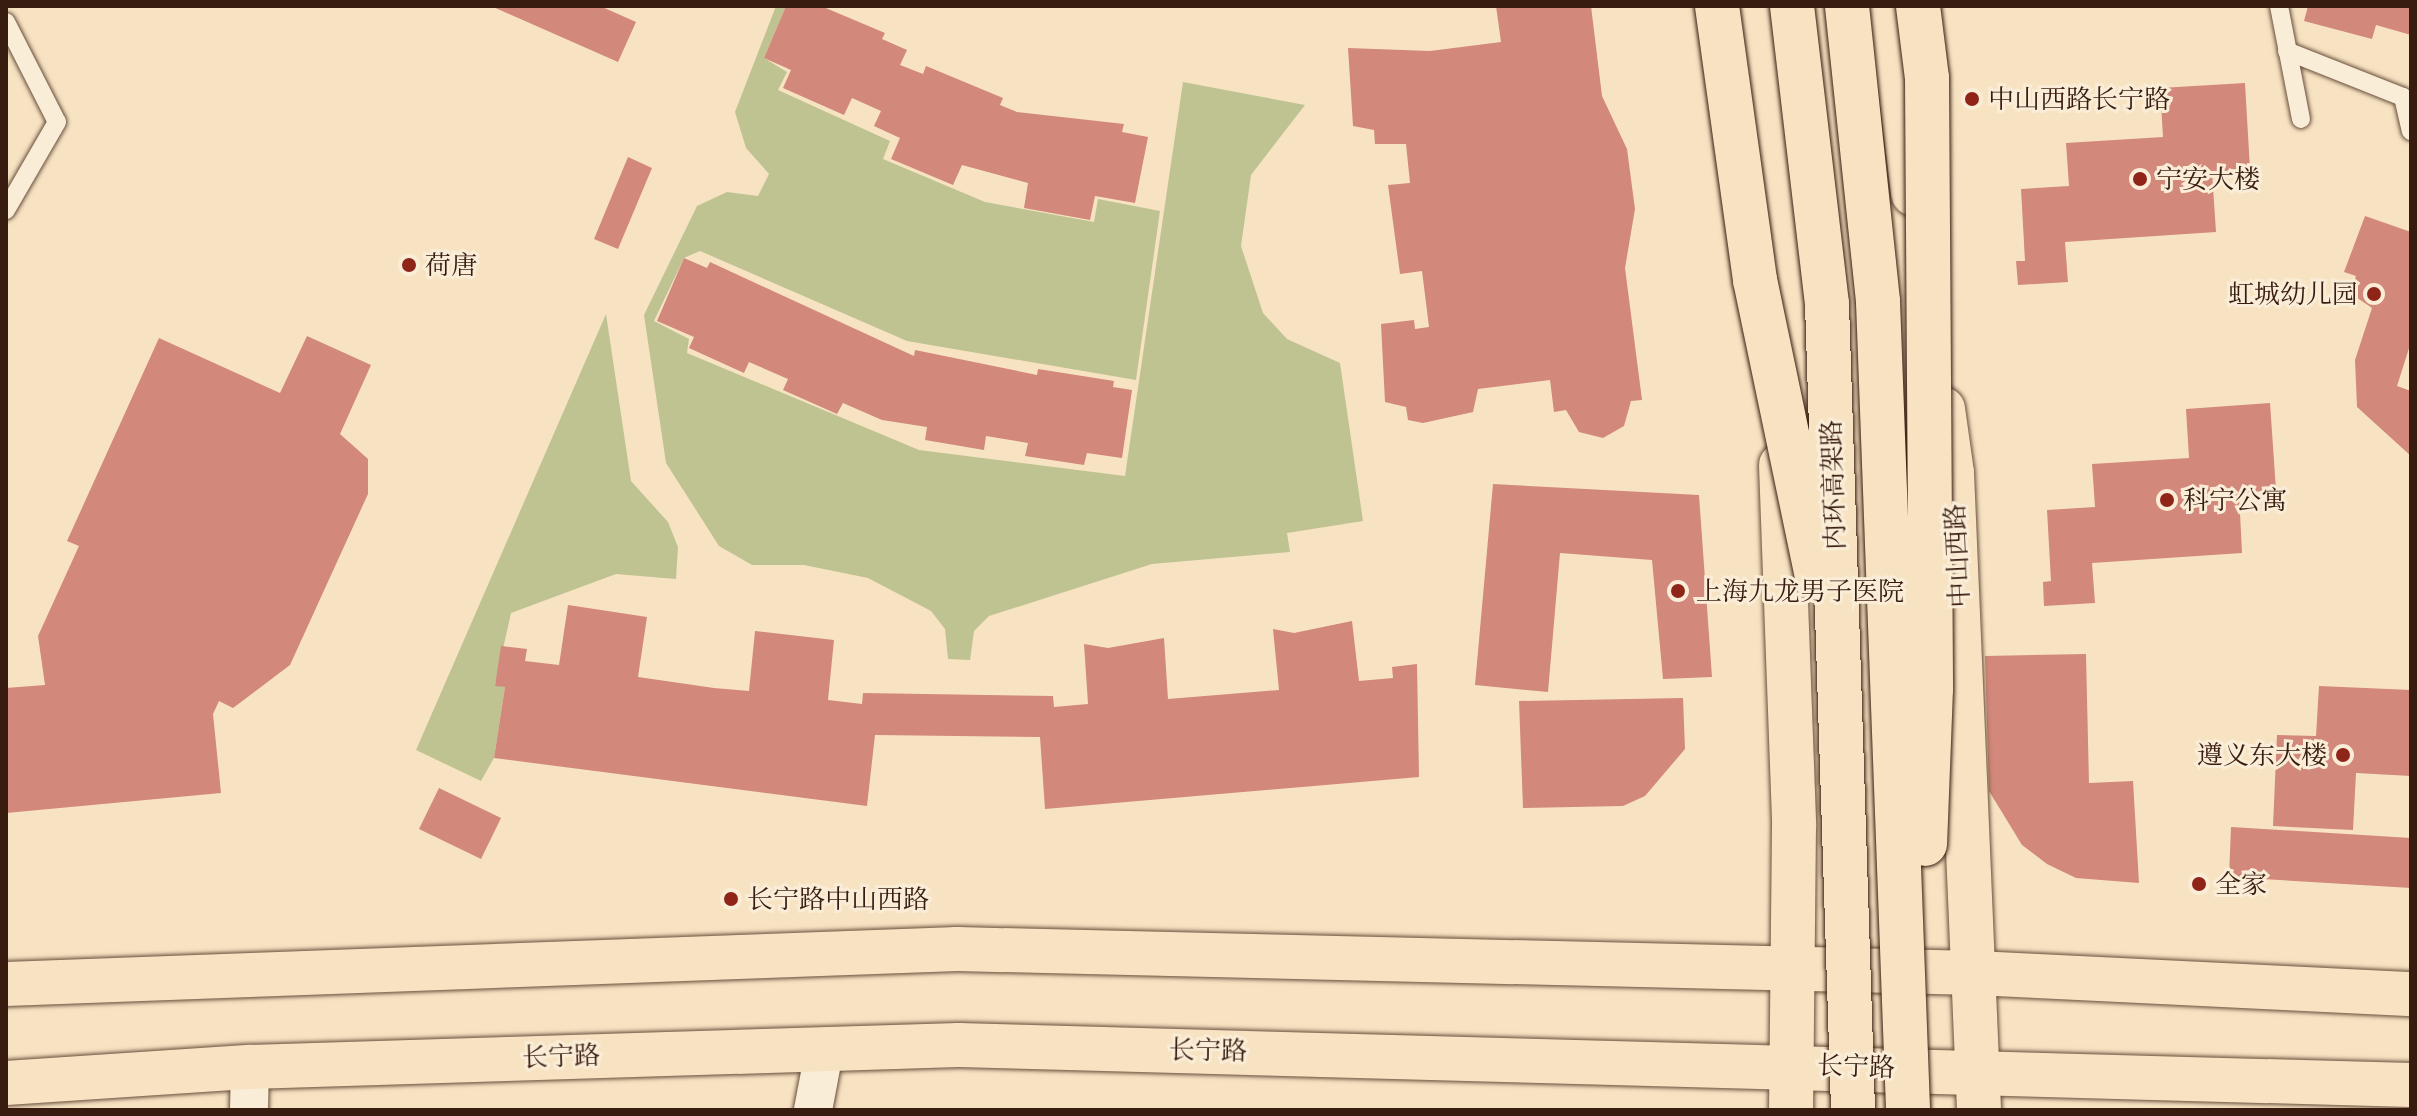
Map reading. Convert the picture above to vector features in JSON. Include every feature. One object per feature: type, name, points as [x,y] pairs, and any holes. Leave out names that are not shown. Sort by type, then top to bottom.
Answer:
[{"type":"main road","points":[[1717,6],[1755,280],[1839,669]]},
{"type":"main road","points":[[1736,6],[1778,370],[1794,827],[1791,1110]]},
{"type":"main road","name":"内环高架路","points":[[1792,6],[1827,304],[1853,1110]]},
{"type":"main road","name":"内环高架路","points":[[1847,6],[1878,302],[1908,1098]]},
{"type":"main road","name":"中山西路","points":[[1890,6],[1952,473],[1977,973],[1979,1090]]},
{"type":"main road","points":[[1908,1098],[1931,689],[1927,78],[1918,6]]},
{"type":"main road","points":[[6,984],[957,949],[1977,973],[2411,994]]},
{"type":"main road","name":"长宁路","points":[[6,1083],[250,1067],[825,1047],[1792,1064],[1979,1090],[2334,1096],[2411,1085]]},
{"type":"street","points":[[813,1110],[825,1047]]},
{"type":"street","points":[[249,1110],[250,1067]]},
{"type":"lane","points":[[2279,6],[2301,119]]},
{"type":"lane","points":[[6,22],[57,122],[6,210]]},
{"type":"lane","points":[[2287,51],[2403,97],[2411,131]]},
{"type":"green space","points":[[776,6],[786,6],[764,58],[787,72],[778,90],[890,141],[883,159],[985,202],[1094,222],[1098,199],[1160,211],[1136,380],[907,341],[700,251],[684,258],[654,321],[689,339],[687,353],[919,450],[1125,476],[1183,82],[1305,105],[1251,175],[1241,246],[1263,313],[1287,339],[1340,363],[1363,521],[1287,533],[1290,552],[1152,564],[989,616],[974,631],[970,660],[948,659],[945,629],[931,611],[868,578],[804,565],[752,565],[719,546],[666,463],[644,315],[697,206],[727,192],[758,196],[769,174],[746,148],[735,112]]},
{"type":"green space","points":[[606,314],[631,481],[668,522],[678,547],[676,579],[616,574],[511,613],[495,685],[505,687],[494,758],[481,781],[416,750]]},
{"type":"building","points":[[491,6],[600,6],[636,22],[618,62]]},
{"type":"building","points":[[786,6],[821,6],[885,33],[882,39],[907,50],[900,65],[923,74],[926,66],[1003,98],[1000,105],[1017,112],[1124,124],[1122,132],[1148,137],[1135,203],[1095,196],[1090,220],[1024,208],[1028,183],[962,165],[953,185],[891,159],[900,138],[874,126],[881,111],[852,98],[844,115],[783,88],[791,70],[764,58]]},
{"type":"building","points":[[1496,6],[1591,6],[1602,96],[1627,149],[1635,209],[1625,268],[1642,400],[1631,401],[1624,426],[1603,438],[1579,432],[1566,410],[1554,412],[1550,380],[1478,389],[1473,412],[1423,423],[1408,420],[1406,407],[1385,402],[1381,324],[1414,320],[1415,329],[1429,327],[1422,271],[1400,274],[1388,185],[1410,183],[1406,144],[1375,144],[1374,130],[1353,126],[1348,48],[1430,51],[1501,42]]},
{"type":"building","points":[[2308,6],[2411,6],[2411,35],[2376,25],[2372,39],[2304,21]]},
{"type":"building","name":"宁安大楼","points":[[2245,83],[2250,169],[2212,172],[2216,232],[2065,242],[2068,282],[2018,285],[2016,261],[2025,261],[2021,189],[2069,186],[2066,143],[2163,137],[2160,88]]},
{"type":"building","points":[[628,157],[652,168],[618,249],[594,239]]},
{"type":"building","points":[[2365,216],[2411,232],[2411,342],[2397,386],[2411,391],[2411,456],[2357,407],[2355,360],[2372,308],[2350,293],[2356,276],[2344,272]]},
{"type":"building","points":[[684,258],[707,268],[710,262],[914,356],[915,350],[1037,375],[1038,369],[1114,381],[1113,387],[1132,390],[1122,458],[1087,453],[1084,465],[1025,456],[1028,443],[986,436],[984,450],[925,440],[927,427],[882,420],[843,403],[837,414],[783,390],[788,379],[749,362],[744,373],[689,348],[694,337],[657,321]]},
{"type":"building","points":[[307,336],[371,365],[340,434],[368,459],[368,494],[290,665],[233,708],[219,701],[213,714],[221,793],[6,813],[6,688],[45,685],[38,636],[79,546],[67,541],[159,338],[280,393]]},
{"type":"building","name":"科宁公寓","points":[[2270,403],[2276,490],[2239,493],[2242,553],[2092,563],[2095,603],[2044,606],[2043,582],[2051,581],[2047,510],[2095,507],[2092,464],[2189,458],[2186,409]]},
{"type":"building","points":[[1493,484],[1699,495],[1712,677],[1663,679],[1652,560],[1560,553],[1548,692],[1475,685]]},
{"type":"building","points":[[568,605],[647,617],[638,677],[714,688],[749,691],[755,631],[834,640],[828,700],[862,704],[863,693],[1053,696],[1054,707],[1088,704],[1084,644],[1108,648],[1164,638],[1168,699],[1279,690],[1273,629],[1294,633],[1352,621],[1359,681],[1393,678],[1392,667],[1417,664],[1419,777],[1045,809],[1040,737],[875,735],[867,806],[494,758],[505,687],[495,686],[501,646],[527,649],[525,661],[559,665]]},
{"type":"building","points":[[2086,654],[2089,783],[2133,781],[2139,883],[2076,878],[2047,864],[2022,845],[1989,791],[1985,656]]},
{"type":"building","name":"遵义东大楼","points":[[2319,686],[2411,690],[2411,776],[2356,773],[2353,830],[2273,826],[2277,735],[2316,736]]},
{"type":"building","points":[[1683,698],[1685,749],[1645,796],[1623,806],[1523,808],[1519,701]]},
{"type":"building","points":[[439,788],[501,818],[481,859],[419,829]]},
{"type":"building","points":[[2231,827],[2411,838],[2411,888],[2229,877]]},
{"type":"place","name":"中山西路长宁路","points":[[1972,99]]},
{"type":"place","name":"宁安大楼","points":[[2140,179]]},
{"type":"place","name":"荷唐","points":[[409,265]]},
{"type":"place","name":"虹城幼儿园","points":[[2374,294]]},
{"type":"place","name":"科宁公寓","points":[[2167,500]]},
{"type":"place","name":"上海九龙男子医院","points":[[1678,591]]},
{"type":"place","name":"遵义东大楼","points":[[2343,755]]},
{"type":"place","name":"全家","points":[[2199,884]]},
{"type":"place","name":"长宁路中山西路","points":[[731,899]]}]
